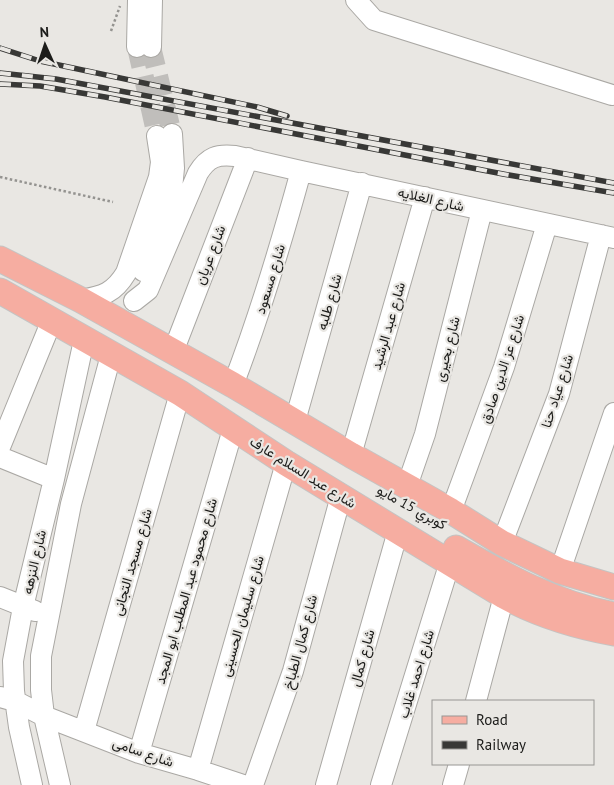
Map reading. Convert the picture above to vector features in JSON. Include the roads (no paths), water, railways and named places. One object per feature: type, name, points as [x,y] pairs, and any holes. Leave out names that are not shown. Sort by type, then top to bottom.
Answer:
[{"type":"main road","name":"شارع عبد السلام عارف","points":[[0,259],[81,300],[295,421],[398,532],[524,607],[546,616],[614,633]]},
{"type":"main road","name":"شارع عبد السلام عارف","points":[[0,291],[180,393],[286,462],[407,486],[502,543],[560,571],[614,587]]},
{"type":"main road","name":"كوبري 15 مايو","points":[[233,385],[232,399],[238,405],[474,558],[527,586],[572,605],[614,615]]},
{"type":"main road","name":"كوبري 15 مايو","points":[[343,474],[540,578],[560,587],[614,602]]},
{"type":"street","points":[[138,0],[144,47],[152,0]]},
{"type":"street","points":[[356,0],[374,20],[612,94]]},
{"type":"street","points":[[81,300],[111,292],[120,284],[126,273],[159,177],[164,135],[174,168],[172,189],[134,301],[132,329]]},
{"type":"street","name":"شارع الغلايه","points":[[134,301],[148,290],[204,163],[213,157],[224,155],[248,158],[607,237]]},
{"type":"street","name":"شارع عريان","points":[[173,352],[248,158]]},
{"type":"street","name":"شارع مسعود","points":[[233,385],[274,270],[301,171]]},
{"type":"street","name":"شارع طلبه","points":[[295,421],[362,183]]},
{"type":"street","name":"شارع عبد الرشيد","points":[[343,474],[425,197]]},
{"type":"street","name":"شارع بحيرى","points":[[407,486],[425,434],[482,210]]},
{"type":"street","name":"شارع عز الدين صادق","points":[[451,511],[504,367],[547,224]]},
{"type":"street","name":"شارع عياد حنا","points":[[502,543],[559,394],[607,237]]},
{"type":"street","points":[[0,447],[52,320]]},
{"type":"street","name":"شارع النزهه","points":[[32,785],[19,727],[8,699],[7,658],[23,607],[54,479],[84,340]]},
{"type":"street","name":"شارع النزهه","points":[[60,785],[44,716],[41,690],[41,656],[71,504],[111,355]]},
{"type":"street","name":"شارع مسجد التجانى","points":[[84,731],[180,393]]},
{"type":"street","points":[[560,571],[614,413]]},
{"type":"street","name":"شارع محمود عبد المطلب ابو المجد","points":[[139,753],[233,429]]},
{"type":"street","points":[[0,457],[54,479]]},
{"type":"street","name":"شارع سليمان الحسينى","points":[[198,770],[286,462]]},
{"type":"street","name":"شارع كمال الطباخ","points":[[253,785],[293,671],[343,474]]},
{"type":"street","name":"شارع كمال","points":[[326,785],[398,532]]},
{"type":"street","name":"شارع احمد غلاب","points":[[381,785],[450,562]]},
{"type":"street","points":[[476,700],[504,596]]},
{"type":"street","points":[[0,597],[49,616]]},
{"type":"street","name":"شارع سامى","points":[[8,699],[44,716],[139,753],[243,785]]},
{"type":"street","points":[[453,785],[459,765]]},
{"type":"tunnel","points":[[137,47],[157,136]]},
{"type":"tunnel","points":[[151,47],[172,134]]},
{"type":"railway","points":[[0,48],[40,61],[257,107],[287,116]]},
{"type":"railway","points":[[0,73],[56,79],[614,183]]},
{"type":"railway","points":[[0,84],[40,86],[105,97],[503,174],[614,193]]}]
